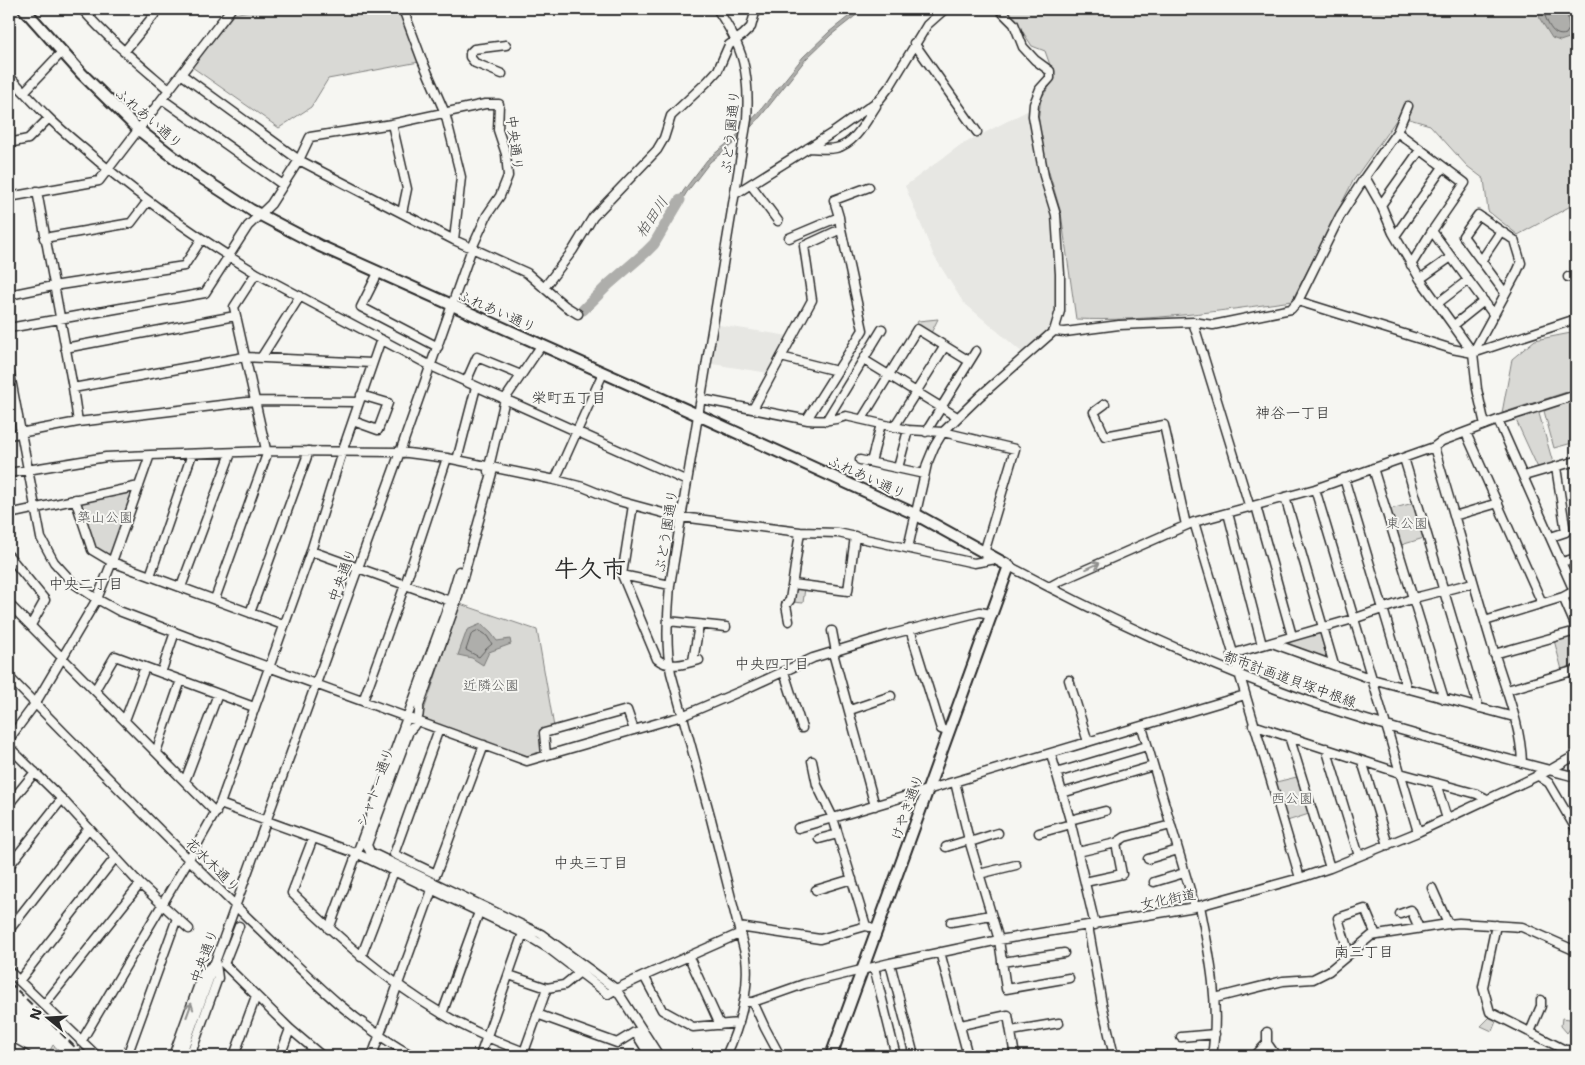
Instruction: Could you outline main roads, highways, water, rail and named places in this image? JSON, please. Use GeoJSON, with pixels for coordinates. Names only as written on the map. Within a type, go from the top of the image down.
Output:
{"type":"FeatureCollection","features":[{"type":"Feature","properties":{"kind":"main road","name":"ふれあい通り"},"geometry":{"type":"LineString","coordinates":[[24,9],[101,94],[139,130],[194,173],[260,215],[378,273],[915,514],[1009,566]]}},
{"type":"Feature","properties":{"kind":"main road","name":"けやき通り"},"geometry":{"type":"LineString","coordinates":[[831,1056],[1009,566]]}},
{"type":"Feature","properties":{"kind":"water"},"geometry":{"type":"Polygon","coordinates":[[[858,9],[864,9],[831,35],[806,59],[761,116],[743,136],[710,162],[674,213],[671,211],[707,160],[741,132],[803,57],[829,32],[858,9]]]}},
{"type":"Feature","properties":{"kind":"water"},"geometry":{"type":"Polygon","coordinates":[[[1538,9],[1572,9],[1574,30],[1569,38],[1560,41],[1552,38],[1540,19],[1538,9]]]}},
{"type":"Feature","properties":{"kind":"water"},"geometry":{"type":"Polygon","coordinates":[[[481,624],[497,641],[510,639],[511,644],[489,652],[483,665],[472,658],[458,655],[467,630],[481,624]]]}},
{"type":"Feature","properties":{"kind":"waterway","name":"柏田川"},"geometry":{"type":"LineString","coordinates":[[583,310],[654,244],[680,200]]}},
{"type":"Feature","properties":{"kind":"railway"},"geometry":{"type":"LineString","coordinates":[[9,982],[84,1056]]}},
{"type":"Feature","properties":{"kind":"district","name":"栄町五丁目"},"geometry":{"type":"Point","coordinates":[569,398]}},
{"type":"Feature","properties":{"kind":"district","name":"神谷一丁目"},"geometry":{"type":"Point","coordinates":[1293,413]}},
{"type":"Feature","properties":{"kind":"district","name":"牛久市"},"geometry":{"type":"Point","coordinates":[590,569]}},
{"type":"Feature","properties":{"kind":"district","name":"中央二丁目"},"geometry":{"type":"Point","coordinates":[86,584]}},
{"type":"Feature","properties":{"kind":"district","name":"中央四丁目"},"geometry":{"type":"Point","coordinates":[772,664]}},
{"type":"Feature","properties":{"kind":"district","name":"中央三丁目"},"geometry":{"type":"Point","coordinates":[591,863]}},
{"type":"Feature","properties":{"kind":"district","name":"南三丁目"},"geometry":{"type":"Point","coordinates":[1364,952]}},
{"type":"Feature","properties":{"kind":"park label","name":"築山公園"},"geometry":{"type":"Point","coordinates":[105,517]}},
{"type":"Feature","properties":{"kind":"park label","name":"東公園"},"geometry":{"type":"Point","coordinates":[1407,523]}},
{"type":"Feature","properties":{"kind":"park label","name":"近隣公園"},"geometry":{"type":"Point","coordinates":[491,685]}},
{"type":"Feature","properties":{"kind":"park label","name":"西公園"},"geometry":{"type":"Point","coordinates":[1292,798]}}]}
